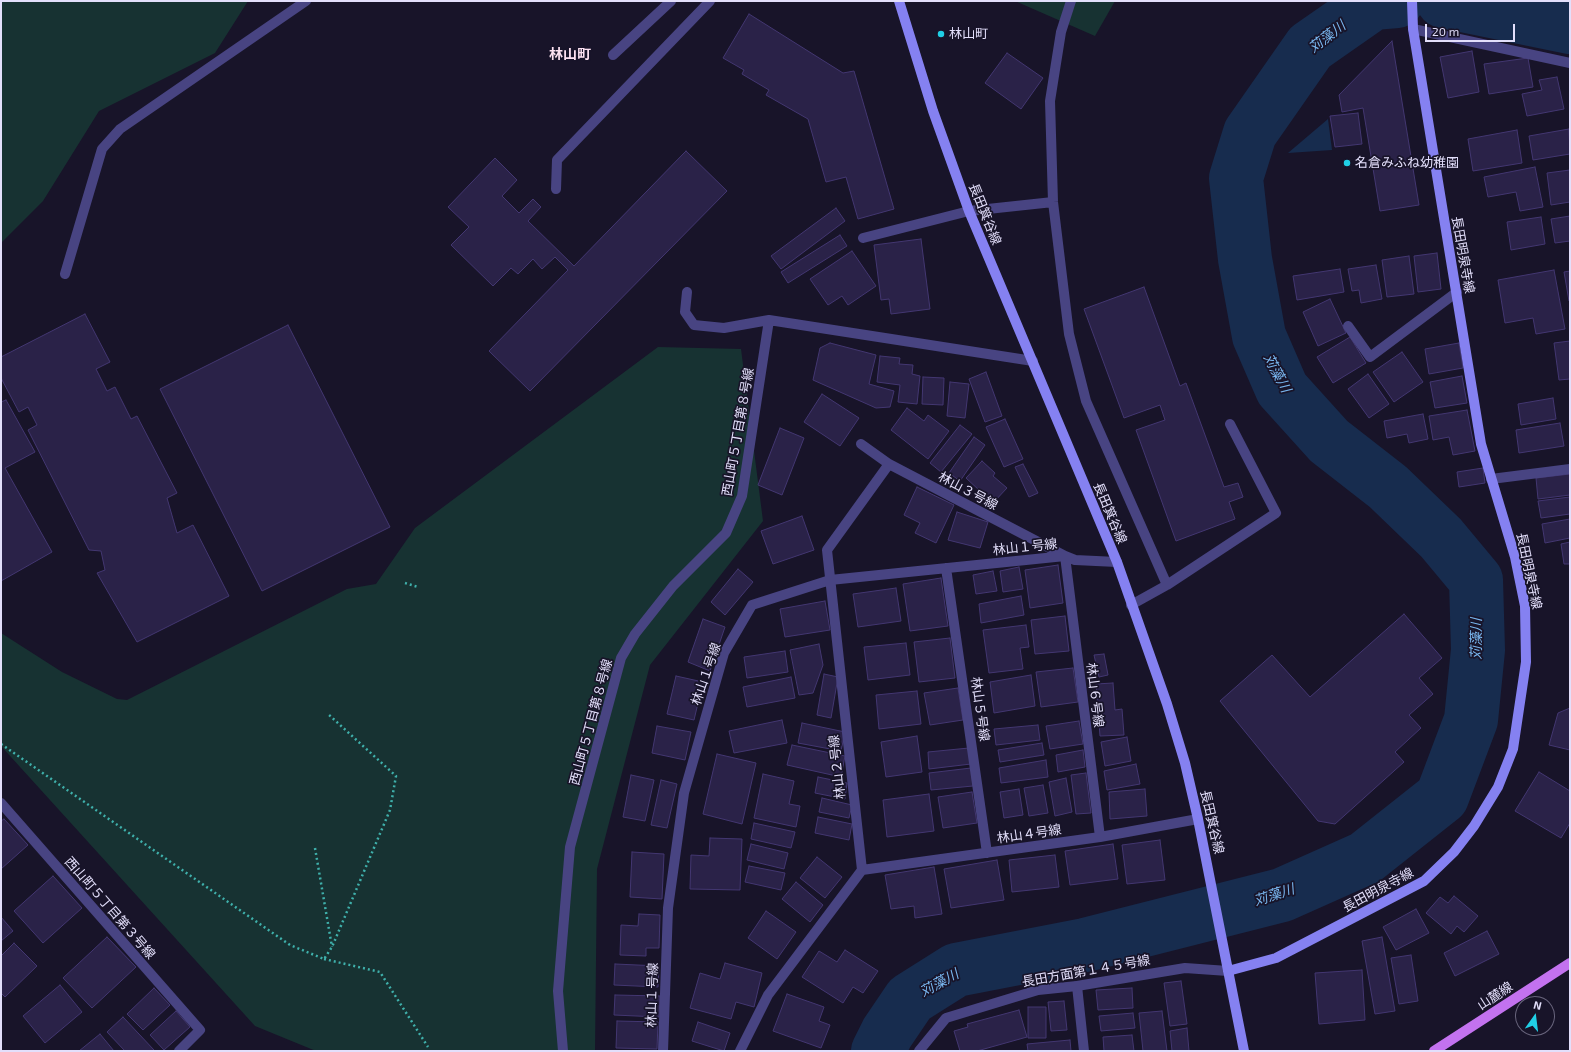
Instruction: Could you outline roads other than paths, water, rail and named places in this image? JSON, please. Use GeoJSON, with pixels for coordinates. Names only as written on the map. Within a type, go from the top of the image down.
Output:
{"type":"FeatureCollection","features":[{"type":"Feature","properties":{"kind":"main road","name":"山麓線"},"geometry":{"type":"LineString","coordinates":[[1434,1051],[1570,963]]}},
{"type":"Feature","properties":{"kind":"street"},"geometry":{"type":"LineString","coordinates":[[65,274],[102,149],[120,129],[306,1]]}},
{"type":"Feature","properties":{"kind":"street"},"geometry":{"type":"LineString","coordinates":[[613,55],[671,1]]}},
{"type":"Feature","properties":{"kind":"street"},"geometry":{"type":"LineString","coordinates":[[556,189],[557,160],[710,1]]}},
{"type":"Feature","properties":{"kind":"street","name":"長田箕谷線"},"geometry":{"type":"LineString","coordinates":[[899,1],[933,111],[969,211],[1117,562],[1176,734],[1185,763],[1213,888],[1244,1051]]}},
{"type":"Feature","properties":{"kind":"street"},"geometry":{"type":"LineString","coordinates":[[1071,1],[1061,32],[1050,101],[1053,202],[1068,334],[1086,401],[1167,585]]}},
{"type":"Feature","properties":{"kind":"street","name":"長田明泉寺線"},"geometry":{"type":"LineString","coordinates":[[1228,971],[1276,958],[1424,881],[1454,852],[1474,826],[1498,787],[1513,749],[1526,662],[1525,606],[1515,557],[1481,444],[1413,29],[1412,1]]}},
{"type":"Feature","properties":{"kind":"street"},"geometry":{"type":"LineString","coordinates":[[1413,29],[1570,63]]}},
{"type":"Feature","properties":{"kind":"street"},"geometry":{"type":"LineString","coordinates":[[863,238],[969,211],[1053,202]]}},
{"type":"Feature","properties":{"kind":"street"},"geometry":{"type":"LineString","coordinates":[[687,292],[685,312],[694,325],[724,328],[769,320],[1033,361]]}},
{"type":"Feature","properties":{"kind":"street"},"geometry":{"type":"LineString","coordinates":[[1348,326],[1370,357],[1457,292]]}},
{"type":"Feature","properties":{"kind":"street","name":"西山町５丁目第８号線"},"geometry":{"type":"LineString","coordinates":[[563,1051],[558,991],[570,847],[621,658],[635,634],[673,586],[726,533],[742,496],[769,320]]}},
{"type":"Feature","properties":{"kind":"street"},"geometry":{"type":"LineString","coordinates":[[1131,605],[1167,585],[1276,513],[1230,424]]}},
{"type":"Feature","properties":{"kind":"street","name":"林山３号線"},"geometry":{"type":"LineString","coordinates":[[861,444],[889,464],[1065,556]]}},
{"type":"Feature","properties":{"kind":"street","name":"林山２号線"},"geometry":{"type":"LineString","coordinates":[[862,870],[827,550],[889,464]]}},
{"type":"Feature","properties":{"kind":"street"},"geometry":{"type":"LineString","coordinates":[[1491,479],[1570,469]]}},
{"type":"Feature","properties":{"kind":"street","name":"林山１号線"},"geometry":{"type":"LineString","coordinates":[[663,1051],[668,908],[684,793],[724,653],[752,605],[830,580],[1065,556],[1075,560],[1117,562]]}},
{"type":"Feature","properties":{"kind":"street","name":"林山６号線"},"geometry":{"type":"LineString","coordinates":[[1065,556],[1100,837]]}},
{"type":"Feature","properties":{"kind":"street","name":"林山５号線"},"geometry":{"type":"LineString","coordinates":[[946,568],[987,853]]}},
{"type":"Feature","properties":{"kind":"street","name":"西山町５丁目第３号線"},"geometry":{"type":"LineString","coordinates":[[1,803],[200,1030],[179,1051]]}},
{"type":"Feature","properties":{"kind":"street","name":"林山４号線"},"geometry":{"type":"LineString","coordinates":[[862,870],[1100,837],[1198,819]]}},
{"type":"Feature","properties":{"kind":"street"},"geometry":{"type":"LineString","coordinates":[[740,1051],[768,995],[862,870]]}},
{"type":"Feature","properties":{"kind":"street","name":"長田方面第１４５号線"},"geometry":{"type":"LineString","coordinates":[[919,1051],[946,1018],[1038,990],[1077,986],[1186,968],[1228,971]]}},
{"type":"Feature","properties":{"kind":"street"},"geometry":{"type":"LineString","coordinates":[[1077,986],[1084,1051]]}},
{"type":"Feature","properties":{"kind":"water"},"geometry":{"type":"Polygon","coordinates":[[[1328,119],[1332,150],[1288,153],[1328,119]]]}},
{"type":"Feature","properties":{"kind":"waterway","name":"苅藻川"},"geometry":{"type":"LineString","coordinates":[[878,1051],[887,1033],[910,999],[956,970],[1085,945],[1282,895],[1365,858],[1442,797],[1471,720],[1478,650],[1476,580],[1441,538],[1388,487],[1329,441],[1282,389],[1259,336],[1245,259],[1236,178],[1250,133],[1310,47],[1373,3],[1397,1]]}},
{"type":"Feature","properties":{"kind":"waterway","name":"苅藻川"},"geometry":{"type":"LineString","coordinates":[[1443,1],[1570,27]]}},
{"type":"Feature","properties":{"kind":"place","name":"林山町"},"geometry":{"type":"Point","coordinates":[941,34]}},
{"type":"Feature","properties":{"kind":"place","name":"名倉みふね幼稚園"},"geometry":{"type":"Point","coordinates":[1347,163]}},
{"type":"Feature","properties":{"kind":"district","name":"林山町"},"geometry":{"type":"Point","coordinates":[570,54]}}]}
